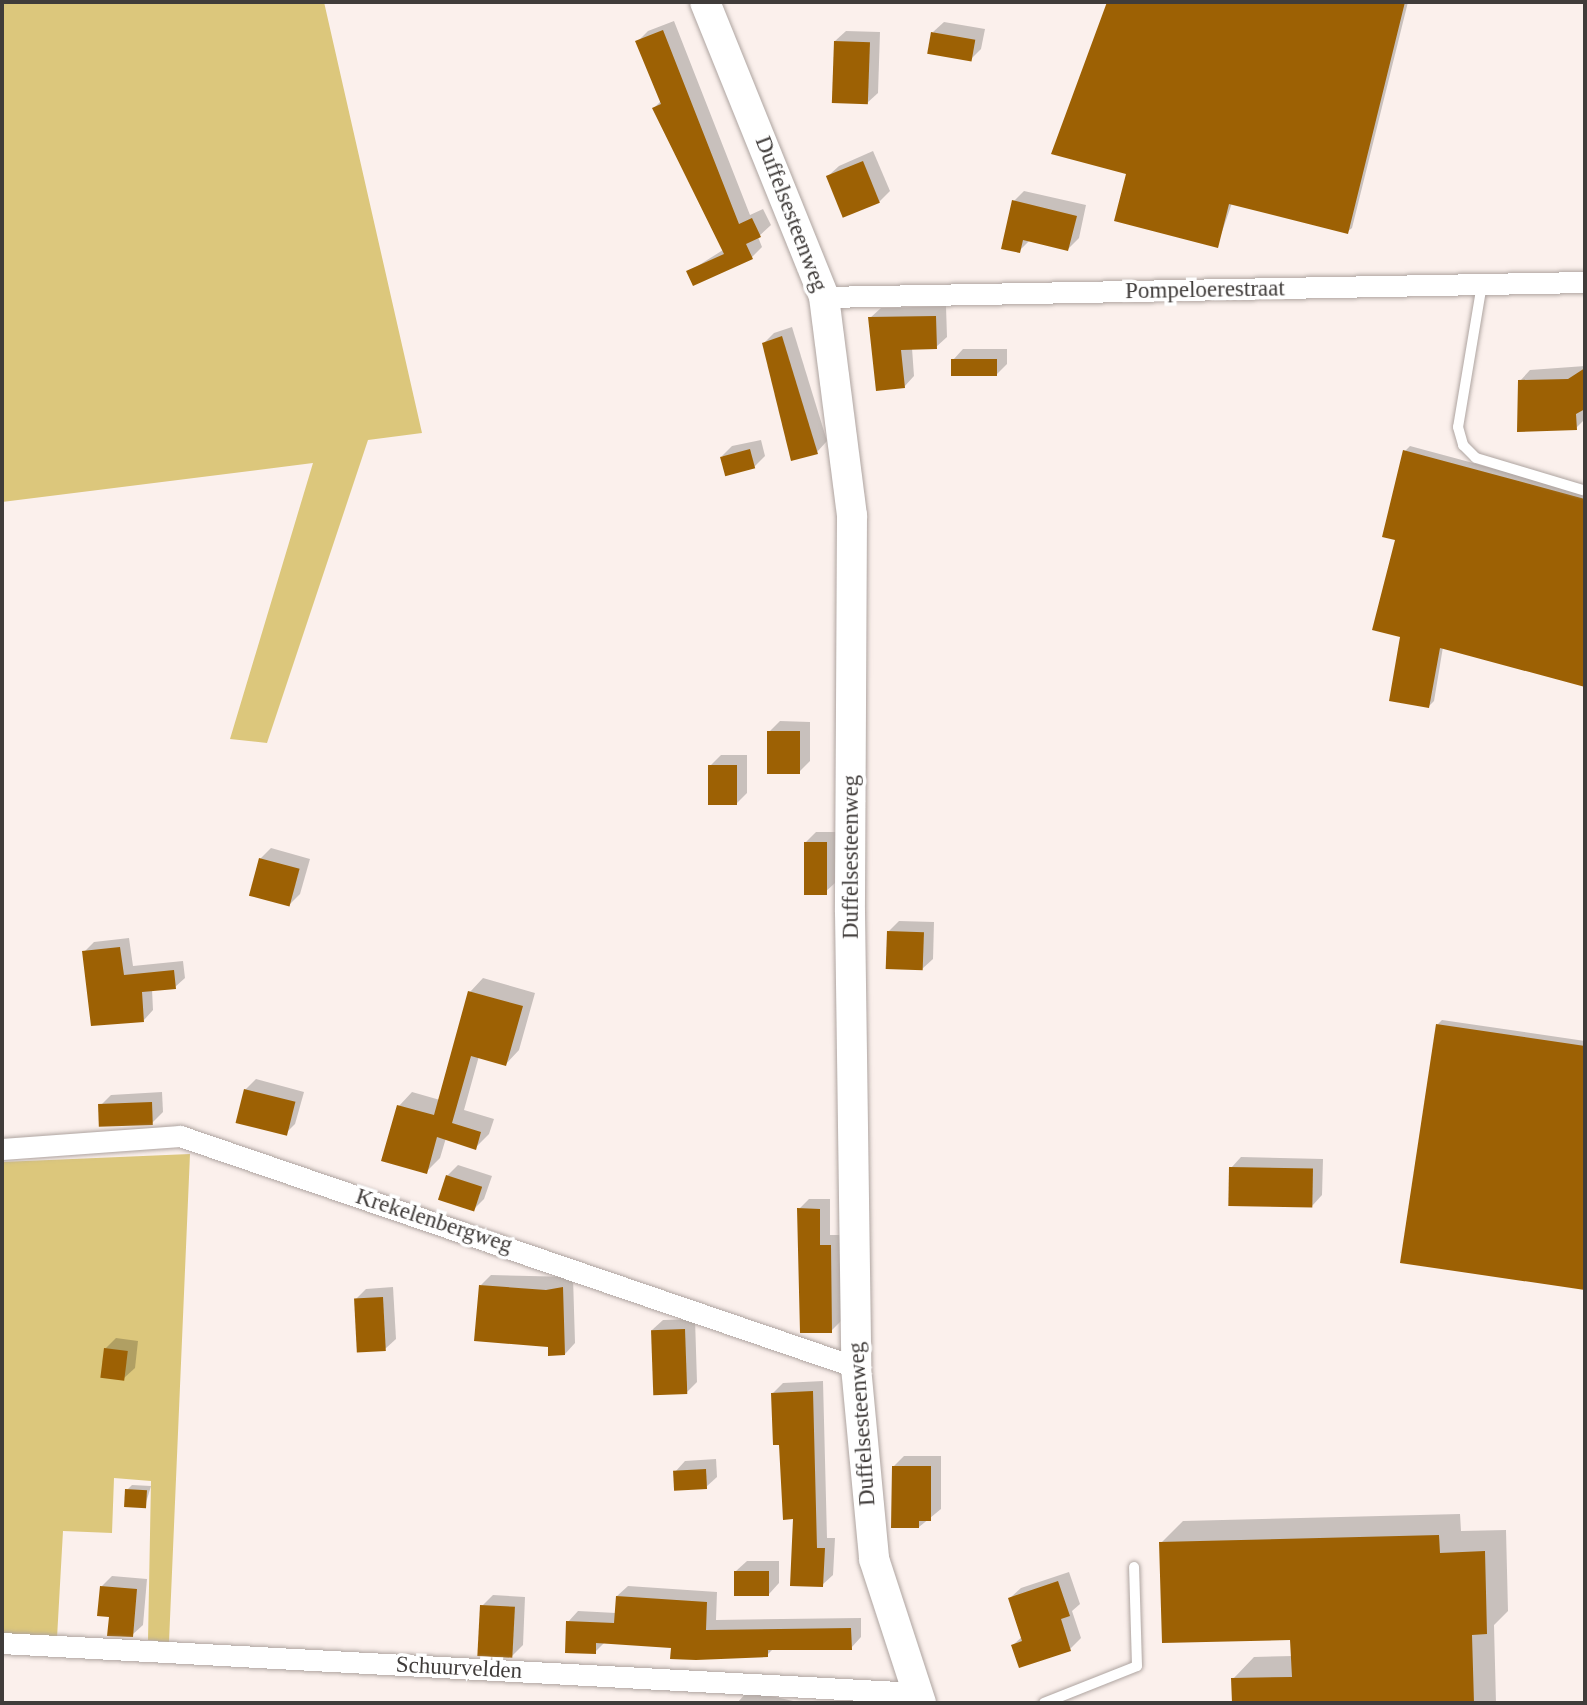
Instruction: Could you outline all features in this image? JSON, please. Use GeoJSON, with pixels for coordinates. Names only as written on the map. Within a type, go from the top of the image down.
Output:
{"type":"FeatureCollection","features":[{"type":"Feature","properties":{"kind":"street","name":"Duffelsesteenweg"},"geometry":{"type":"LineString","coordinates":[[712,9],[824,297],[852,515],[850,912],[856,1367],[874,1559],[918,1698]]}},
{"type":"Feature","properties":{"kind":"street","name":"Pompeloerestraat"},"geometry":{"type":"LineString","coordinates":[[824,297],[1585,282]]}},
{"type":"Feature","properties":{"kind":"street","name":"Krekelenbergweg"},"geometry":{"type":"LineString","coordinates":[[2,1149],[180,1136],[856,1367]]}},
{"type":"Feature","properties":{"kind":"street","name":"Schuurvelden"},"geometry":{"type":"LineString","coordinates":[[2,1643],[918,1698]]}},
{"type":"Feature","properties":{"kind":"lane"},"geometry":{"type":"LineString","coordinates":[[1482,284],[1458,427],[1463,445],[1476,458],[1583,489]]}},
{"type":"Feature","properties":{"kind":"lane"},"geometry":{"type":"LineString","coordinates":[[1044,1703],[1137,1666],[1134,1567]]}},
{"type":"Feature","properties":{"kind":"shaded area"},"geometry":{"type":"Polygon","coordinates":[[[2,2],[324,2],[422,433],[368,440],[267,743],[230,739],[313,463],[2,502],[2,2]]]}},
{"type":"Feature","properties":{"kind":"shaded area"},"geometry":{"type":"Polygon","coordinates":[[[190,1154],[169,1642],[148,1640],[151,1481],[114,1478],[112,1533],[63,1531],[57,1638],[2,1634],[2,1162],[190,1154]]]}},
{"type":"Feature","properties":{"kind":"building"},"geometry":{"type":"Polygon","coordinates":[[[1107,2],[1405,2],[1348,234],[1229,204],[1218,248],[1114,221],[1126,174],[1051,154],[1107,2]]]}},
{"type":"Feature","properties":{"kind":"building"},"geometry":{"type":"Polygon","coordinates":[[[663,30],[739,224],[752,218],[761,237],[746,244],[753,259],[693,286],[686,271],[724,254],[652,108],[661,104],[635,41],[663,30]]]}},
{"type":"Feature","properties":{"kind":"building"},"geometry":{"type":"Polygon","coordinates":[[[931,32],[975,40],[971,61],[927,54],[931,32]]]}},
{"type":"Feature","properties":{"kind":"building"},"geometry":{"type":"Polygon","coordinates":[[[834,41],[870,42],[868,104],[832,103],[834,41]]]}},
{"type":"Feature","properties":{"kind":"building"},"geometry":{"type":"Polygon","coordinates":[[[863,161],[880,203],[843,218],[826,176],[863,161]]]}},
{"type":"Feature","properties":{"kind":"building"},"geometry":{"type":"Polygon","coordinates":[[[1012,200],[1077,216],[1068,251],[1023,240],[1020,253],[1001,249],[1012,200]]]}},
{"type":"Feature","properties":{"kind":"building"},"geometry":{"type":"Polygon","coordinates":[[[936,316],[937,349],[901,350],[905,388],[876,391],[868,317],[936,316]]]}},
{"type":"Feature","properties":{"kind":"building"},"geometry":{"type":"Polygon","coordinates":[[[782,336],[818,454],[791,461],[762,343],[782,336]]]}},
{"type":"Feature","properties":{"kind":"building"},"geometry":{"type":"Polygon","coordinates":[[[951,359],[997,359],[997,376],[951,376],[951,359]]]}},
{"type":"Feature","properties":{"kind":"building"},"geometry":{"type":"Polygon","coordinates":[[[1585,368],[1585,409],[1576,414],[1577,430],[1517,432],[1518,380],[1568,379],[1585,368]]]}},
{"type":"Feature","properties":{"kind":"building"},"geometry":{"type":"Polygon","coordinates":[[[750,449],[755,468],[725,476],[720,457],[750,449]]]}},
{"type":"Feature","properties":{"kind":"building"},"geometry":{"type":"Polygon","coordinates":[[[1403,450],[1585,499],[1585,687],[1440,648],[1429,708],[1389,701],[1400,637],[1372,630],[1395,540],[1382,537],[1403,450]]]}},
{"type":"Feature","properties":{"kind":"building"},"geometry":{"type":"Polygon","coordinates":[[[767,731],[800,731],[800,774],[767,774],[767,731]]]}},
{"type":"Feature","properties":{"kind":"building"},"geometry":{"type":"Polygon","coordinates":[[[708,765],[737,765],[737,805],[708,805],[708,765]]]}},
{"type":"Feature","properties":{"kind":"building"},"geometry":{"type":"Polygon","coordinates":[[[804,842],[827,842],[827,895],[804,895],[804,842]]]}},
{"type":"Feature","properties":{"kind":"building"},"geometry":{"type":"Polygon","coordinates":[[[259,858],[300,869],[289,907],[249,896],[259,858]]]}},
{"type":"Feature","properties":{"kind":"building"},"geometry":{"type":"Polygon","coordinates":[[[887,931],[924,932],[923,970],[886,969],[887,931]]]}},
{"type":"Feature","properties":{"kind":"building"},"geometry":{"type":"Polygon","coordinates":[[[120,947],[124,975],[174,970],[176,989],[142,992],[144,1022],[91,1026],[82,951],[120,947]]]}},
{"type":"Feature","properties":{"kind":"building"},"geometry":{"type":"Polygon","coordinates":[[[468,991],[523,1006],[506,1066],[471,1056],[452,1123],[481,1132],[476,1150],[437,1137],[427,1174],[381,1161],[397,1105],[434,1115],[468,991]]]}},
{"type":"Feature","properties":{"kind":"building"},"geometry":{"type":"Polygon","coordinates":[[[1436,1024],[1585,1046],[1585,1290],[1400,1263],[1436,1024]]]}},
{"type":"Feature","properties":{"kind":"building"},"geometry":{"type":"Polygon","coordinates":[[[244,1089],[295,1102],[287,1136],[236,1123],[244,1089]]]}},
{"type":"Feature","properties":{"kind":"building"},"geometry":{"type":"Polygon","coordinates":[[[152,1102],[153,1125],[99,1127],[98,1104],[152,1102]]]}},
{"type":"Feature","properties":{"kind":"building"},"geometry":{"type":"Polygon","coordinates":[[[1229,1167],[1313,1168],[1312,1207],[1228,1206],[1229,1167]]]}},
{"type":"Feature","properties":{"kind":"building"},"geometry":{"type":"Polygon","coordinates":[[[446,1175],[482,1187],[474,1211],[438,1200],[446,1175]]]}},
{"type":"Feature","properties":{"kind":"building"},"geometry":{"type":"Polygon","coordinates":[[[797,1208],[820,1209],[820,1245],[831,1245],[832,1333],[800,1333],[797,1208]]]}},
{"type":"Feature","properties":{"kind":"building"},"geometry":{"type":"Polygon","coordinates":[[[479,1285],[546,1290],[563,1287],[565,1355],[548,1356],[548,1347],[474,1341],[479,1285]]]}},
{"type":"Feature","properties":{"kind":"building"},"geometry":{"type":"Polygon","coordinates":[[[383,1297],[386,1351],[357,1352],[354,1299],[383,1297]]]}},
{"type":"Feature","properties":{"kind":"building"},"geometry":{"type":"Polygon","coordinates":[[[685,1329],[687,1394],[653,1395],[651,1330],[685,1329]]]}},
{"type":"Feature","properties":{"kind":"building"},"geometry":{"type":"Polygon","coordinates":[[[104,1348],[128,1351],[124,1381],[100,1378],[104,1348]]]}},
{"type":"Feature","properties":{"kind":"building"},"geometry":{"type":"Polygon","coordinates":[[[813,1391],[817,1548],[825,1548],[823,1587],[790,1586],[793,1519],[783,1520],[779,1445],[773,1445],[771,1393],[813,1391]]]}},
{"type":"Feature","properties":{"kind":"building"},"geometry":{"type":"Polygon","coordinates":[[[892,1466],[931,1466],[931,1521],[919,1521],[919,1528],[891,1528],[892,1466]]]}},
{"type":"Feature","properties":{"kind":"building"},"geometry":{"type":"Polygon","coordinates":[[[706,1469],[707,1489],[674,1491],[673,1471],[706,1469]]]}},
{"type":"Feature","properties":{"kind":"building"},"geometry":{"type":"Polygon","coordinates":[[[125,1489],[147,1490],[146,1508],[124,1507],[125,1489]]]}},
{"type":"Feature","properties":{"kind":"building"},"geometry":{"type":"Polygon","coordinates":[[[1439,1535],[1440,1553],[1485,1551],[1487,1634],[1472,1635],[1474,1703],[1232,1703],[1231,1678],[1292,1677],[1290,1640],[1162,1643],[1159,1542],[1439,1535]]]}},
{"type":"Feature","properties":{"kind":"building"},"geometry":{"type":"Polygon","coordinates":[[[734,1571],[769,1571],[769,1596],[734,1596],[734,1571]]]}},
{"type":"Feature","properties":{"kind":"building"},"geometry":{"type":"Polygon","coordinates":[[[1058,1581],[1070,1616],[1061,1619],[1071,1651],[1019,1668],[1011,1645],[1022,1641],[1008,1598],[1058,1581]]]}},
{"type":"Feature","properties":{"kind":"building"},"geometry":{"type":"Polygon","coordinates":[[[100,1586],[137,1589],[133,1637],[107,1636],[109,1617],[97,1616],[100,1586]]]}},
{"type":"Feature","properties":{"kind":"building"},"geometry":{"type":"Polygon","coordinates":[[[616,1596],[707,1602],[706,1630],[851,1628],[852,1650],[768,1650],[768,1657],[696,1660],[670,1659],[671,1648],[596,1643],[596,1654],[565,1653],[566,1621],[614,1623],[616,1596]]]}},
{"type":"Feature","properties":{"kind":"building"},"geometry":{"type":"Polygon","coordinates":[[[480,1605],[515,1607],[512,1658],[477,1656],[480,1605]]]}}]}
